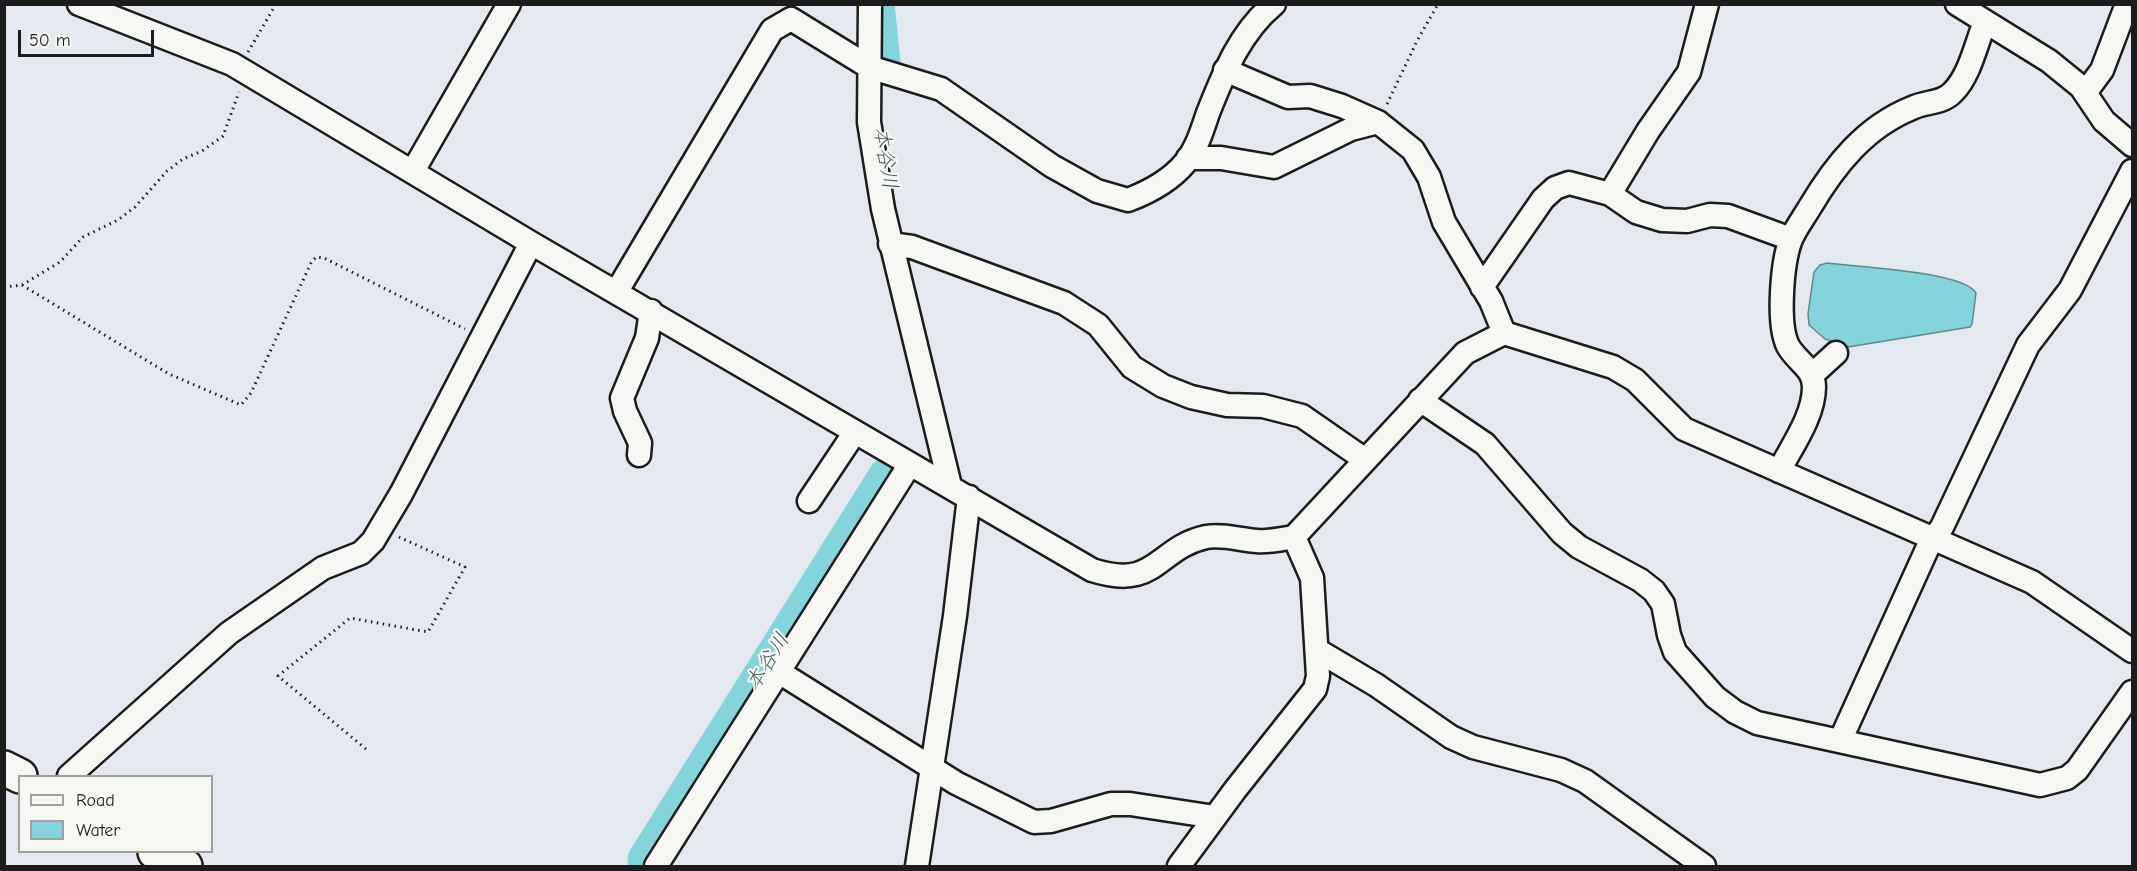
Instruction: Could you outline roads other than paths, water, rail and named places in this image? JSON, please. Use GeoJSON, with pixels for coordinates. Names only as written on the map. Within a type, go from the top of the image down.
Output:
{"type":"FeatureCollection","features":[{"type":"Feature","properties":{"kind":"main road"},"geometry":{"type":"LineString","coordinates":[[4,768],[18,776]]}},
{"type":"Feature","properties":{"kind":"main road"},"geometry":{"type":"LineString","coordinates":[[156,853],[185,867]]}},
{"type":"Feature","properties":{"kind":"street"},"geometry":{"type":"LineString","coordinates":[[413,171],[509,4]]}},
{"type":"Feature","properties":{"kind":"street"},"geometry":{"type":"LineString","coordinates":[[870,4],[869,122],[890,244],[959,491],[932,767],[917,867]]}},
{"type":"Feature","properties":{"kind":"street"},"geometry":{"type":"LineString","coordinates":[[617,291],[772,30],[791,20],[869,67],[941,89],[1052,166],[1113,198],[1128,200],[1171,177],[1196,148],[1225,70],[1251,29],[1274,4]]}},
{"type":"Feature","properties":{"kind":"street"},"geometry":{"type":"LineString","coordinates":[[1610,194],[1648,131],[1689,72],[1707,4]]}},
{"type":"Feature","properties":{"kind":"street"},"geometry":{"type":"LineString","coordinates":[[1957,4],[2049,61],[2085,93],[2104,121],[2133,145]]}},
{"type":"Feature","properties":{"kind":"street"},"geometry":{"type":"LineString","coordinates":[[2085,93],[2102,70],[2127,4]]}},
{"type":"Feature","properties":{"kind":"street"},"geometry":{"type":"LineString","coordinates":[[84,5],[242,71],[531,243],[617,291],[1092,570],[1114,577],[1150,570],[1184,547],[1206,537],[1223,536],[1258,542],[1294,537],[1364,459],[1465,353],[1504,333],[1613,368],[1635,380],[1665,413],[1684,429],[1935,537],[2032,582],[2133,651]]}},
{"type":"Feature","properties":{"kind":"street"},"geometry":{"type":"LineString","coordinates":[[1779,471],[1810,407],[1814,390],[1812,375],[1788,346],[1784,331],[1784,284],[1791,238],[1832,171],[1861,140],[1912,107],[1943,101],[1954,92],[1962,79],[1985,22]]}},
{"type":"Feature","properties":{"kind":"street"},"geometry":{"type":"LineString","coordinates":[[1225,70],[1288,98],[1310,96],[1324,99],[1378,122],[1398,135],[1422,162],[1444,222],[1482,287],[1504,333]]}},
{"type":"Feature","properties":{"kind":"street"},"geometry":{"type":"LineString","coordinates":[[1188,158],[1221,158],[1274,167],[1351,129],[1378,122]]}},
{"type":"Feature","properties":{"kind":"street"},"geometry":{"type":"LineString","coordinates":[[1840,741],[2028,345],[2070,290],[2133,171]]}},
{"type":"Feature","properties":{"kind":"street"},"geometry":{"type":"LineString","coordinates":[[1482,287],[1543,199],[1555,188],[1569,183],[1610,194],[1636,212],[1662,220],[1687,221],[1710,215],[1728,216],[1791,238]]}},
{"type":"Feature","properties":{"kind":"street"},"geometry":{"type":"LineString","coordinates":[[71,775],[229,633],[323,568],[360,553],[374,541],[531,243]]}},
{"type":"Feature","properties":{"kind":"street"},"geometry":{"type":"LineString","coordinates":[[890,244],[912,247],[1064,303],[1098,325],[1132,367],[1146,378],[1191,397],[1227,405],[1263,406],[1302,416],[1364,459]]}},
{"type":"Feature","properties":{"kind":"street"},"geometry":{"type":"LineString","coordinates":[[639,455],[640,443],[625,411],[622,398],[648,338],[651,311]]}},
{"type":"Feature","properties":{"kind":"street"},"geometry":{"type":"LineString","coordinates":[[1812,375],[1836,353]]}},
{"type":"Feature","properties":{"kind":"street"},"geometry":{"type":"LineString","coordinates":[[1420,400],[1485,444],[1562,533],[1579,547],[1640,580],[1654,591],[1663,604],[1669,635],[1675,651],[1714,697],[1757,723],[2024,784],[2040,785],[2067,778],[2077,770],[2133,692]]}},
{"type":"Feature","properties":{"kind":"street"},"geometry":{"type":"LineString","coordinates":[[809,501],[855,432]]}},
{"type":"Feature","properties":{"kind":"street"},"geometry":{"type":"LineString","coordinates":[[656,867],[910,464]]}},
{"type":"Feature","properties":{"kind":"street"},"geometry":{"type":"LineString","coordinates":[[1179,867],[1315,689],[1318,676],[1312,578],[1294,537]]}},
{"type":"Feature","properties":{"kind":"street"},"geometry":{"type":"LineString","coordinates":[[1317,650],[1376,685],[1450,737],[1473,747],[1561,770],[1585,781],[1704,867]]}},
{"type":"Feature","properties":{"kind":"street"},"geometry":{"type":"LineString","coordinates":[[778,672],[956,783],[1034,822],[1052,820],[1111,804],[1130,804],[1215,817]]}},
{"type":"Feature","properties":{"kind":"water"},"geometry":{"type":"Polygon","coordinates":[[[1827,263],[1907,271],[1951,280],[1967,286],[1976,293],[1972,324],[1970,327],[1848,347],[1825,339],[1809,325],[1808,314],[1814,272],[1820,265],[1827,263]]]}},
{"type":"Feature","properties":{"kind":"waterway","name":"本谷川"},"geometry":{"type":"LineString","coordinates":[[878,4],[884,62]]}},
{"type":"Feature","properties":{"kind":"waterway","name":"本谷川"},"geometry":{"type":"LineString","coordinates":[[644,859],[885,475],[895,468]]}}]}
